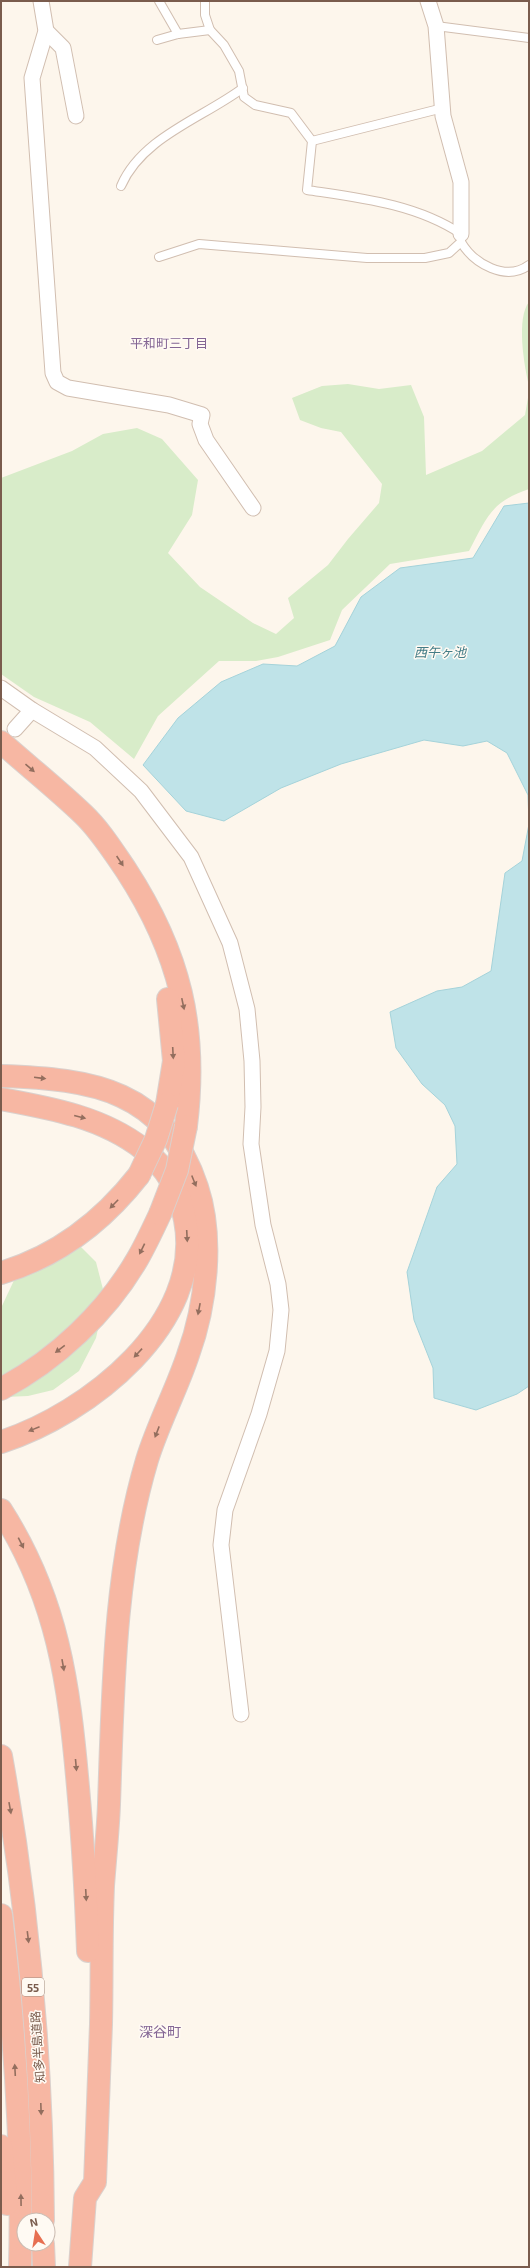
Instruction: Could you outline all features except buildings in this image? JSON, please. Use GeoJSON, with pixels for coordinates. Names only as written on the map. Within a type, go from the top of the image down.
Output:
{"type":"FeatureCollection","features":[{"type":"Feature","properties":{"kind":"highway"},"geometry":{"type":"LineString","coordinates":[[1,1389],[37,1366],[68,1343],[116,1290],[138,1258],[160,1214],[177,1170],[186,1126],[190,1072],[189,1040],[184,1006],[175,969],[162,933],[140,892],[114,852],[84,815],[8,735]]}},
{"type":"Feature","properties":{"kind":"highway"},"geometry":{"type":"LineString","coordinates":[[1,1273],[41,1258],[77,1236],[112,1207],[139,1175],[156,1140],[167,1104],[174,1061],[172,1026],[164,981],[140,892]]}},
{"type":"Feature","properties":{"kind":"highway"},"geometry":{"type":"LineString","coordinates":[[1,1076],[30,1077],[98,1087],[127,1098],[148,1111],[170,1132],[186,1160],[197,1188],[204,1216],[205,1263],[199,1311],[189,1353],[148,1456],[134,1503],[124,1564],[114,1687],[103,1886],[95,2182],[86,2198]]}},
{"type":"Feature","properties":{"kind":"highway"},"geometry":{"type":"LineString","coordinates":[[1,1099],[88,1119],[110,1129],[143,1149],[168,1175],[178,1193],[187,1227],[188,1245],[181,1286],[173,1303],[147,1343],[129,1363],[104,1386],[75,1407],[42,1426],[1,1442]]}},
{"type":"Feature","properties":{"kind":"highway"},"geometry":{"type":"LineString","coordinates":[[1,1510],[17,1534],[43,1591],[60,1646],[73,1726],[85,1859],[89,1978],[90,2094],[86,2198],[80,2267]]}},
{"type":"Feature","properties":{"kind":"highway","name":"知多半島道路"},"geometry":{"type":"LineString","coordinates":[[1,1756],[22,1881],[31,1963],[41,2102],[43,2212]]}},
{"type":"Feature","properties":{"kind":"highway","name":"知多半島道路"},"geometry":{"type":"LineString","coordinates":[[1,1915],[12,2007],[20,2157],[20,2267]]}},
{"type":"Feature","properties":{"kind":"highway"},"geometry":{"type":"LineString","coordinates":[[1,2146],[5,2175],[10,2267]]}},
{"type":"Feature","properties":{"kind":"highway"},"geometry":{"type":"LineString","coordinates":[[43,2252],[44,2267]]}},
{"type":"Feature","properties":{"kind":"street"},"geometry":{"type":"LineString","coordinates":[[41,1],[46,31],[32,78],[53,374],[57,382],[68,388],[169,405],[202,415],[200,424],[206,440],[252,508]]}},
{"type":"Feature","properties":{"kind":"street"},"geometry":{"type":"LineString","coordinates":[[428,1],[436,26],[443,108],[461,182],[461,238]]}},
{"type":"Feature","properties":{"kind":"street"},"geometry":{"type":"LineString","coordinates":[[46,31],[63,48],[76,116]]}},
{"type":"Feature","properties":{"kind":"street"},"geometry":{"type":"LineString","coordinates":[[1,688],[32,710],[95,748],[141,791],[191,857],[230,943],[247,1009],[252,1061],[254,1107],[251,1144],[254,1170],[263,1225],[278,1284],[282,1310],[277,1351],[259,1414],[225,1510],[221,1545],[241,1714]]}},
{"type":"Feature","properties":{"kind":"street"},"geometry":{"type":"LineString","coordinates":[[8,735],[32,710]]}},
{"type":"Feature","properties":{"kind":"lane"},"geometry":{"type":"LineString","coordinates":[[159,1],[178,34]]}},
{"type":"Feature","properties":{"kind":"lane"},"geometry":{"type":"LineString","coordinates":[[205,1],[205,15],[210,30],[224,45],[239,71],[244,97],[255,105],[291,114],[312,141],[307,190],[408,209],[443,222],[461,238],[467,253],[477,262],[496,270],[515,272],[529,265]]}},
{"type":"Feature","properties":{"kind":"lane"},"geometry":{"type":"LineString","coordinates":[[436,26],[529,38]]}},
{"type":"Feature","properties":{"kind":"lane"},"geometry":{"type":"LineString","coordinates":[[157,40],[178,34],[210,30]]}},
{"type":"Feature","properties":{"kind":"lane"},"geometry":{"type":"LineString","coordinates":[[121,186],[127,171],[146,151],[243,88]]}},
{"type":"Feature","properties":{"kind":"lane"},"geometry":{"type":"LineString","coordinates":[[312,141],[443,108]]}},
{"type":"Feature","properties":{"kind":"lane"},"geometry":{"type":"LineString","coordinates":[[159,257],[199,244],[367,258],[426,258],[449,253],[461,238]]}},
{"type":"Feature","properties":{"kind":"green space"},"geometry":{"type":"Polygon","coordinates":[[[529,302],[529,386],[523,355],[522,330],[525,309],[529,302]]]}},
{"type":"Feature","properties":{"kind":"green space"},"geometry":{"type":"Polygon","coordinates":[[[348,384],[379,389],[411,385],[424,417],[426,475],[482,451],[525,415],[529,392],[529,489],[506,499],[498,505],[486,520],[469,551],[390,564],[342,610],[330,640],[278,657],[256,661],[219,661],[158,716],[134,759],[90,722],[34,697],[1,674],[1,478],[72,451],[103,434],[137,428],[162,439],[198,480],[192,515],[168,553],[200,587],[253,623],[276,634],[294,618],[288,598],[328,565],[379,503],[382,484],[341,432],[321,428],[300,420],[292,398],[322,386],[348,384]]]}},
{"type":"Feature","properties":{"kind":"green space"},"geometry":{"type":"Polygon","coordinates":[[[81,1247],[96,1262],[105,1297],[96,1338],[79,1371],[53,1390],[28,1396],[5,1397],[1,1393],[1,1308],[17,1274],[46,1252],[81,1247]]]}},
{"type":"Feature","properties":{"kind":"water","name":"西午ヶ池"},"geometry":{"type":"Polygon","coordinates":[[[529,503],[529,824],[528,795],[507,753],[487,741],[463,746],[424,740],[341,764],[281,788],[224,821],[186,811],[143,765],[178,718],[221,682],[263,664],[297,666],[335,646],[361,597],[400,568],[473,558],[504,506],[529,503]]]}},
{"type":"Feature","properties":{"kind":"water"},"geometry":{"type":"Polygon","coordinates":[[[529,824],[529,1386],[517,1394],[476,1410],[434,1398],[433,1368],[414,1320],[407,1272],[437,1187],[457,1164],[455,1126],[445,1105],[422,1084],[396,1048],[390,1012],[437,991],[462,987],[491,971],[505,873],[522,861],[529,824]]]}},
{"type":"Feature","properties":{"kind":"district","name":"平和町三丁目"},"geometry":{"type":"Point","coordinates":[169,343]}},
{"type":"Feature","properties":{"kind":"district","name":"深谷町"},"geometry":{"type":"Point","coordinates":[160,2031]}}]}
